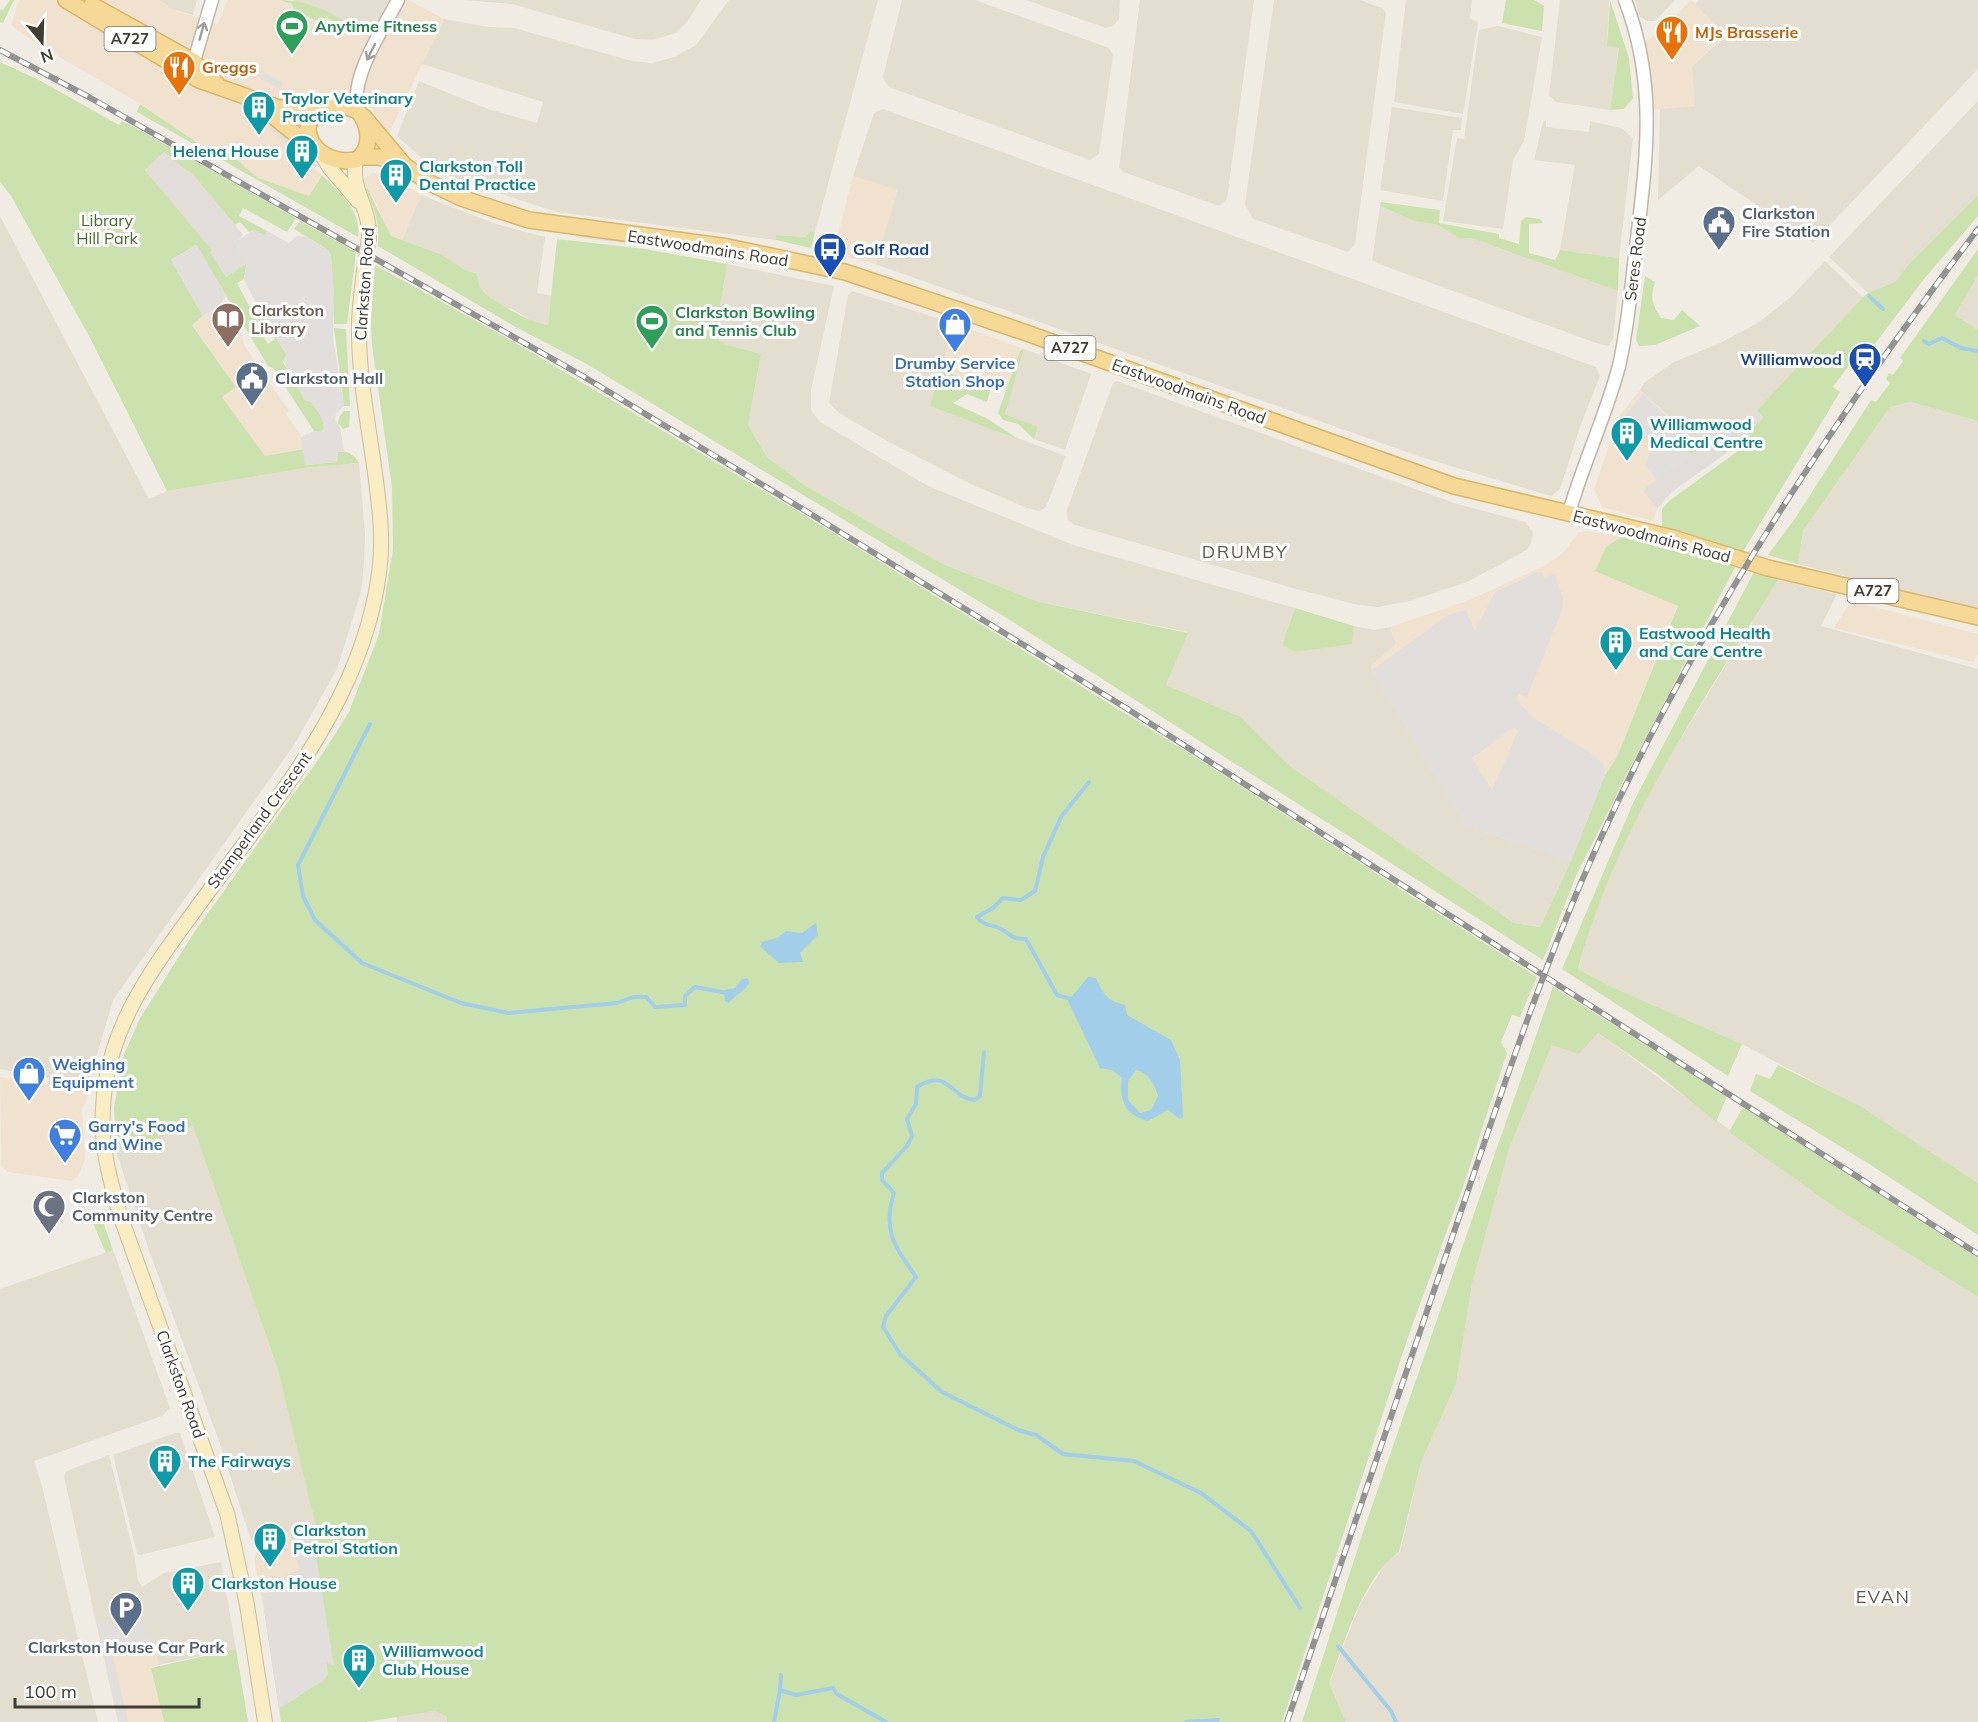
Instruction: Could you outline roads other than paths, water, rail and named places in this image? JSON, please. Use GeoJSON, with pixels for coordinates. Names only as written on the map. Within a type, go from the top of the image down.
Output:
{"type":"FeatureCollection","features":[{"type":"Feature","properties":{"kind":"main road","name":"A727"},"geometry":{"type":"LineString","coordinates":[[66,0],[194,78],[218,85],[256,102],[279,108],[322,106]]}},
{"type":"Feature","properties":{"kind":"main road","name":"A727"},"geometry":{"type":"LineString","coordinates":[[85,0],[193,61],[218,85]]}},
{"type":"Feature","properties":{"kind":"main road","name":"A727"},"geometry":{"type":"LineString","coordinates":[[256,102],[318,152]]}},
{"type":"Feature","properties":{"kind":"main road"},"geometry":{"type":"LineString","coordinates":[[339,104],[359,112],[368,135],[358,158],[342,160],[318,152],[309,135],[310,120],[322,106],[339,104]]}},
{"type":"Feature","properties":{"kind":"main road","name":"Eastwoodmains Road"},"geometry":{"type":"LineString","coordinates":[[359,112],[381,134],[404,165]]}},
{"type":"Feature","properties":{"kind":"main road","name":"Clarkston Road"},"geometry":{"type":"LineString","coordinates":[[318,152],[362,204]]}},
{"type":"Feature","properties":{"kind":"main road","name":"Eastwoodmains Road"},"geometry":{"type":"LineString","coordinates":[[358,158],[379,157],[404,165],[452,194],[529,220],[728,248],[845,272],[1011,327],[1455,486],[1673,538],[1768,568],[1978,617]]}},
{"type":"Feature","properties":{"kind":"main road","name":"Clarkston Road"},"geometry":{"type":"LineString","coordinates":[[358,158],[354,182],[368,219],[369,238],[359,335],[370,436]]}},
{"type":"Feature","properties":{"kind":"main road","name":"Stamperland Crescent"},"geometry":{"type":"LineString","coordinates":[[113,1190],[107,1167],[102,1110],[108,1068],[122,1023],[164,953],[301,763],[325,726],[357,655],[373,602],[380,558],[381,533],[370,436]]}},
{"type":"Feature","properties":{"kind":"main road","name":"Clarkston Road"},"geometry":{"type":"LineString","coordinates":[[113,1190],[226,1513],[247,1605],[265,1722]]}},
{"type":"Feature","properties":{"kind":"street"},"geometry":{"type":"LineString","coordinates":[[194,78],[193,61],[212,0]]}},
{"type":"Feature","properties":{"kind":"street"},"geometry":{"type":"LineString","coordinates":[[359,112],[356,88],[362,69],[398,0]]}},
{"type":"Feature","properties":{"kind":"street","name":"Seres Road"},"geometry":{"type":"LineString","coordinates":[[1569,513],[1578,481],[1602,423],[1623,345],[1648,149],[1649,110],[1639,46],[1625,0]]}},
{"type":"Feature","properties":{"kind":"water"},"geometry":{"type":"Polygon","coordinates":[[[816,923],[818,935],[800,953],[803,962],[779,963],[761,947],[762,942],[777,938],[786,931],[802,933],[816,923]]]}},
{"type":"Feature","properties":{"kind":"water"},"geometry":{"type":"Polygon","coordinates":[[[1088,977],[1096,978],[1106,996],[1125,1005],[1127,1015],[1171,1040],[1180,1060],[1183,1117],[1180,1119],[1168,1110],[1148,1121],[1129,1111],[1123,1100],[1122,1078],[1112,1070],[1100,1068],[1068,1001],[1088,977]],[[1136,1070],[1128,1081],[1128,1100],[1140,1113],[1151,1110],[1158,1096],[1150,1080],[1136,1070]]]}},
{"type":"Feature","properties":{"kind":"water"},"geometry":{"type":"Polygon","coordinates":[[[748,978],[749,983],[745,989],[729,1003],[725,1001],[724,990],[735,988],[742,979],[748,978]]]}},
{"type":"Feature","properties":{"kind":"waterway"},"geometry":{"type":"LineString","coordinates":[[1869,296],[1883,309]]}},
{"type":"Feature","properties":{"kind":"waterway"},"geometry":{"type":"LineString","coordinates":[[1924,341],[1929,344],[1942,338],[1961,348],[1978,351]]}},
{"type":"Feature","properties":{"kind":"waterway"},"geometry":{"type":"LineString","coordinates":[[370,724],[298,865],[303,896],[315,920],[362,963],[461,1003],[508,1013],[617,1003],[633,997],[646,997],[655,1007],[685,1005],[685,996],[695,987],[727,993]]}},
{"type":"Feature","properties":{"kind":"waterway"},"geometry":{"type":"LineString","coordinates":[[1071,999],[1057,995],[1026,939],[1013,937],[977,917],[993,908],[1003,898],[1021,900],[1035,891],[1043,857],[1061,817],[1089,782]]}},
{"type":"Feature","properties":{"kind":"waterway"},"geometry":{"type":"LineString","coordinates":[[984,1052],[980,1096],[975,1100],[966,1098],[948,1085],[936,1080],[917,1087],[916,1104],[907,1119],[912,1136],[907,1146],[882,1173],[882,1180],[894,1193],[889,1218],[890,1229],[897,1247],[916,1277],[886,1316],[883,1327],[900,1354],[942,1392],[1018,1430],[1036,1435],[1063,1454],[1134,1461],[1201,1493],[1251,1531],[1300,1608]]}},
{"type":"Feature","properties":{"kind":"waterway"},"geometry":{"type":"LineString","coordinates":[[1338,1646],[1391,1711],[1396,1722]]}},
{"type":"Feature","properties":{"kind":"waterway"},"geometry":{"type":"LineString","coordinates":[[781,1675],[780,1690],[796,1695],[833,1688],[837,1694],[886,1722]]}},
{"type":"Feature","properties":{"kind":"waterway"},"geometry":{"type":"LineString","coordinates":[[774,1722],[780,1690]]}},
{"type":"Feature","properties":{"kind":"waterway"},"geometry":{"type":"LineString","coordinates":[[1186,1722],[1218,1720]]}},
{"type":"Feature","properties":{"kind":"railway"},"geometry":{"type":"LineString","coordinates":[[0,50],[87,96],[581,375],[809,513],[1126,708],[1978,1254]]}},
{"type":"Feature","properties":{"kind":"railway"},"geometry":{"type":"LineString","coordinates":[[1287,1722],[1522,1033],[1558,938],[1598,844],[1679,682],[1771,526],[1871,375],[1978,229]]}},
{"type":"Feature","properties":{"kind":"place","name":"Anytime Fitness"},"geometry":{"type":"Point","coordinates":[292,55]}},
{"type":"Feature","properties":{"kind":"place","name":"MJs Brasserie"},"geometry":{"type":"Point","coordinates":[1672,61]}},
{"type":"Feature","properties":{"kind":"place","name":"Greggs"},"geometry":{"type":"Point","coordinates":[179,96]}},
{"type":"Feature","properties":{"kind":"place","name":"Taylor Veterinary Practice"},"geometry":{"type":"Point","coordinates":[259,136]}},
{"type":"Feature","properties":{"kind":"place","name":"Helena House"},"geometry":{"type":"Point","coordinates":[302,180]}},
{"type":"Feature","properties":{"kind":"place","name":"Clarkston Toll Dental Practice"},"geometry":{"type":"Point","coordinates":[396,204]}},
{"type":"Feature","properties":{"kind":"place","name":"Clarkston Fire Station"},"geometry":{"type":"Point","coordinates":[1719,251]}},
{"type":"Feature","properties":{"kind":"place","name":"Golf Road"},"geometry":{"type":"Point","coordinates":[830,278]}},
{"type":"Feature","properties":{"kind":"place","name":"Clarkston Library"},"geometry":{"type":"Point","coordinates":[228,348]}},
{"type":"Feature","properties":{"kind":"place","name":"Clarkston Bowling and Tennis Club"},"geometry":{"type":"Point","coordinates":[652,350]}},
{"type":"Feature","properties":{"kind":"place","name":"Drumby Service Station Shop"},"geometry":{"type":"Point","coordinates":[955,353]}},
{"type":"Feature","properties":{"kind":"place","name":"Williamwood"},"geometry":{"type":"Point","coordinates":[1865,388]}},
{"type":"Feature","properties":{"kind":"place","name":"Clarkston Hall"},"geometry":{"type":"Point","coordinates":[252,407]}},
{"type":"Feature","properties":{"kind":"place","name":"Williamwood Medical Centre"},"geometry":{"type":"Point","coordinates":[1627,462]}},
{"type":"Feature","properties":{"kind":"place","name":"Eastwood Health and Care Centre"},"geometry":{"type":"Point","coordinates":[1616,671]}},
{"type":"Feature","properties":{"kind":"place","name":"Weighing Equipment"},"geometry":{"type":"Point","coordinates":[29,1102]}},
{"type":"Feature","properties":{"kind":"place","name":"Garry's Food and Wine"},"geometry":{"type":"Point","coordinates":[65,1164]}},
{"type":"Feature","properties":{"kind":"place","name":"Clarkston Community Centre"},"geometry":{"type":"Point","coordinates":[49,1235]}},
{"type":"Feature","properties":{"kind":"place","name":"The Fairways"},"geometry":{"type":"Point","coordinates":[165,1490]}},
{"type":"Feature","properties":{"kind":"place","name":"Clarkston Petrol Station"},"geometry":{"type":"Point","coordinates":[270,1568]}},
{"type":"Feature","properties":{"kind":"place","name":"Clarkston House"},"geometry":{"type":"Point","coordinates":[188,1612]}},
{"type":"Feature","properties":{"kind":"place","name":"Clarkston House Car Park"},"geometry":{"type":"Point","coordinates":[126,1637]}},
{"type":"Feature","properties":{"kind":"place","name":"Williamwood Club House"},"geometry":{"type":"Point","coordinates":[359,1689]}},
{"type":"Feature","properties":{"kind":"district","name":"DRUMBY"},"geometry":{"type":"Point","coordinates":[1245,552]}},
{"type":"Feature","properties":{"kind":"district","name":"EVAN"},"geometry":{"type":"Point","coordinates":[1883,1597]}},
{"type":"Feature","properties":{"kind":"park label","name":"Library Hill Park"},"geometry":{"type":"Point","coordinates":[107,229]}}]}
